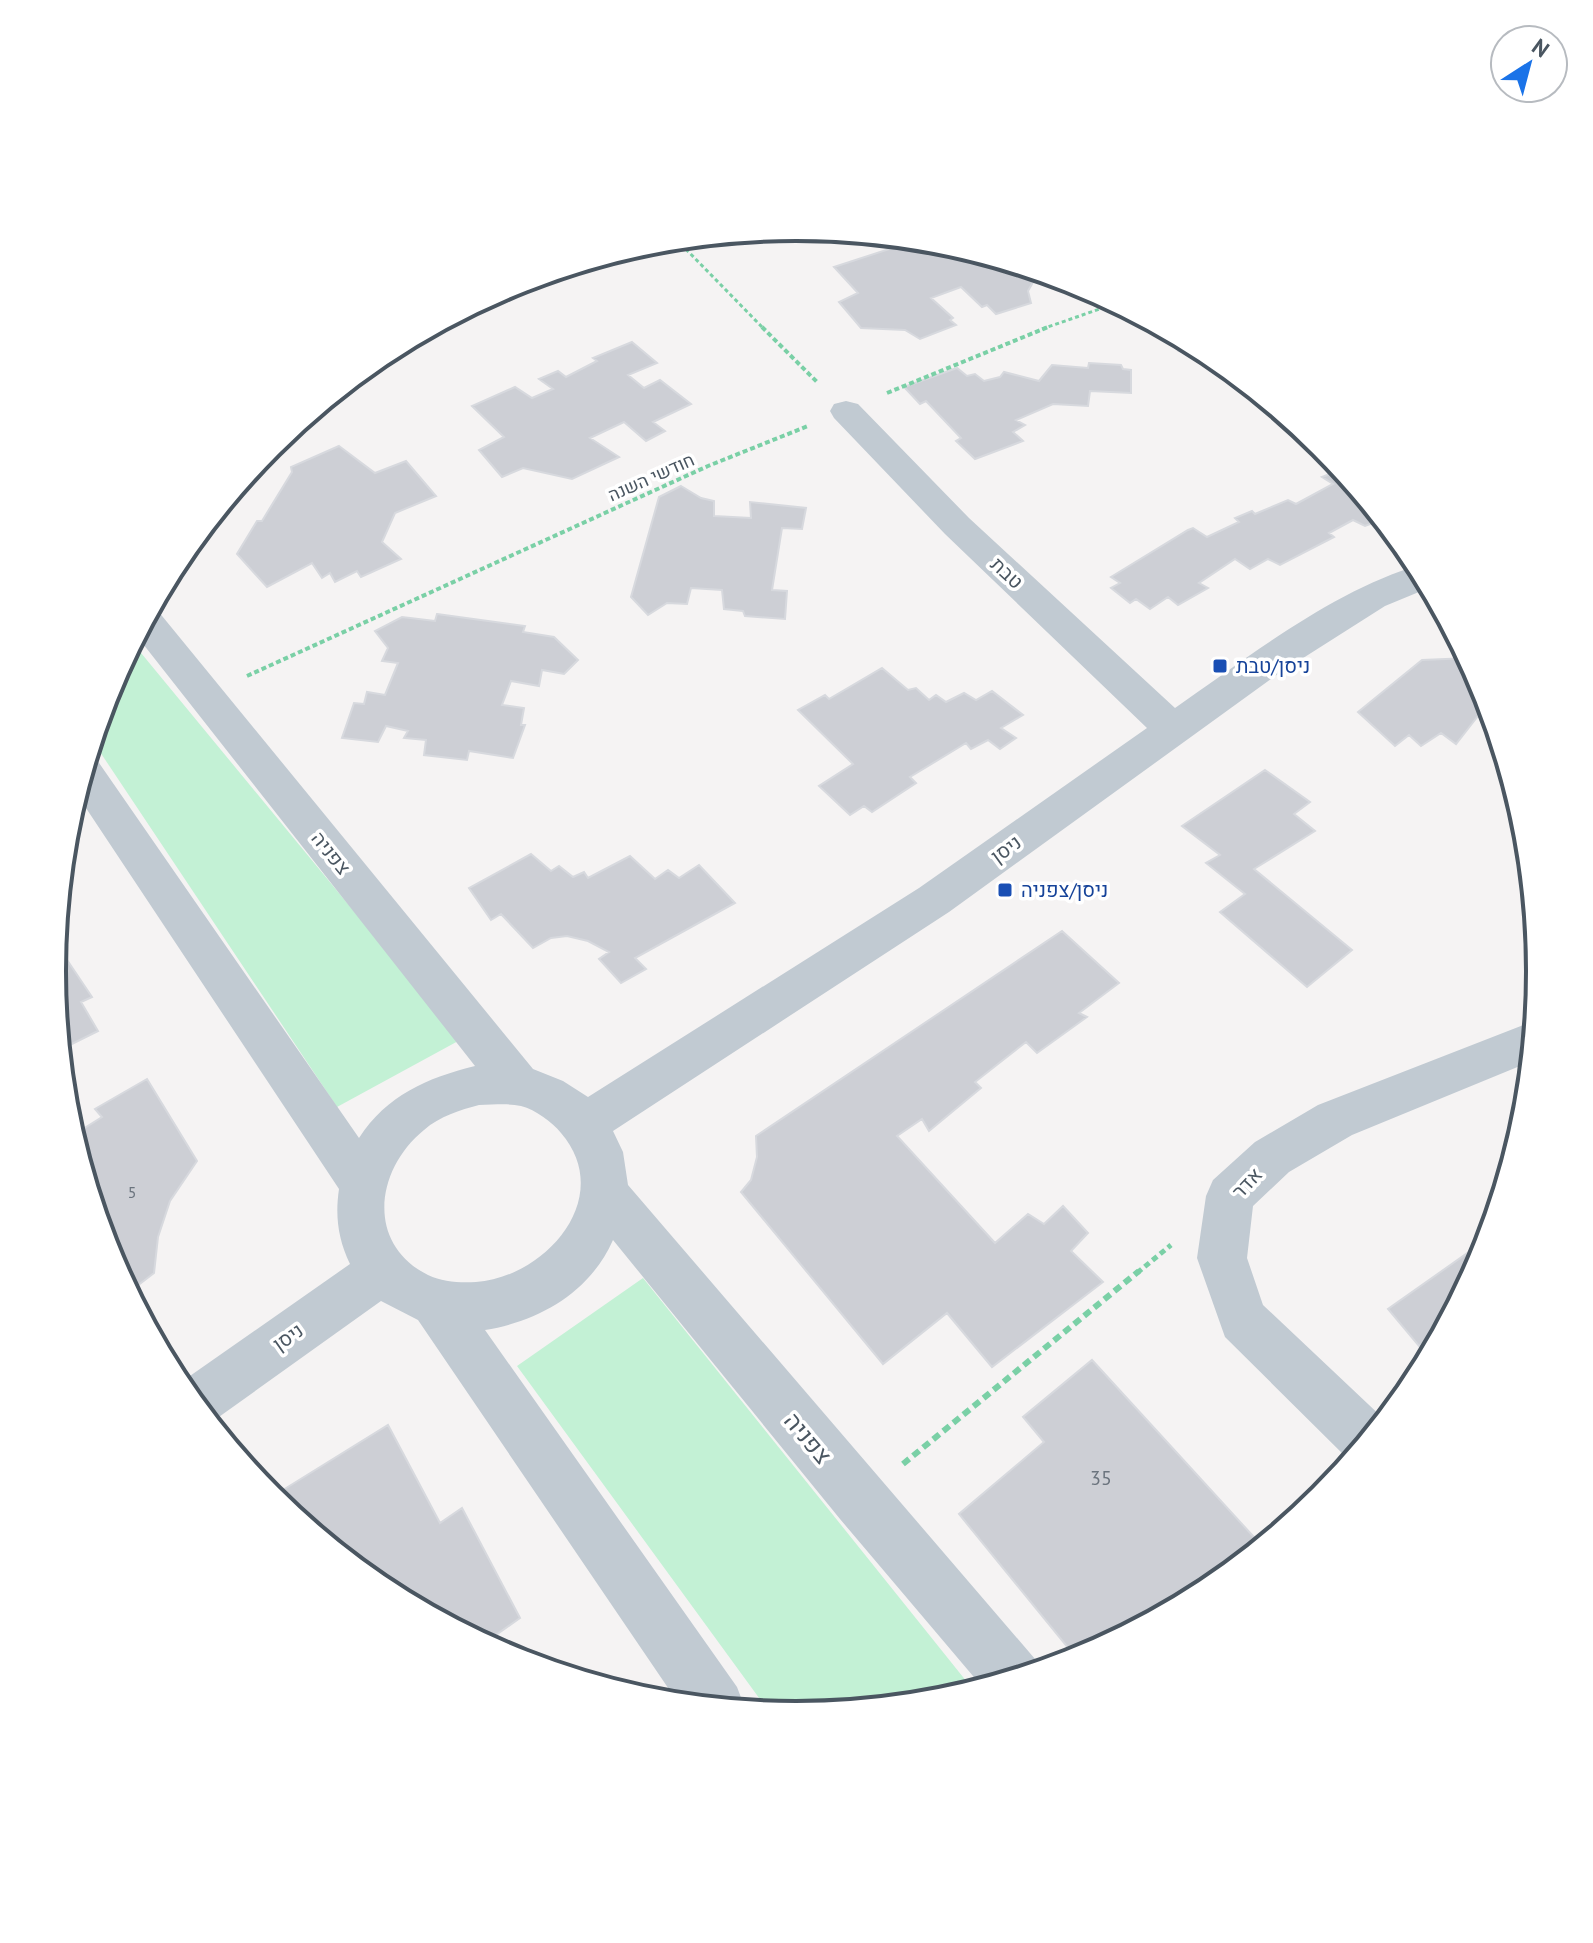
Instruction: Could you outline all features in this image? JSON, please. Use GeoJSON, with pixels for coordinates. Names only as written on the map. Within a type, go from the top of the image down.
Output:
{"type":"FeatureCollection","features":[{"type":"Feature","properties":{"kind":"street","name":"טבת"},"geometry":{"type":"LineString","coordinates":[[846,411],[957,526],[1173,730]]}},
{"type":"Feature","properties":{"kind":"street","name":"ניסן"},"geometry":{"type":"LineString","coordinates":[[585,1124],[934,900],[1265,664],[1372,597],[1413,581]]}},
{"type":"Feature","properties":{"kind":"street","name":"צפניה"},"geometry":{"type":"LineString","coordinates":[[152,628],[518,1085]]}},
{"type":"Feature","properties":{"kind":"street"},"geometry":{"type":"LineString","coordinates":[[91,783],[362,1182]]}},
{"type":"Feature","properties":{"kind":"street","name":"אדר"},"geometry":{"type":"LineString","coordinates":[[1361,1434],[1243,1320],[1222,1258],[1230,1196],[1272,1157],[1335,1120],[1523,1044]]}},
{"type":"Feature","properties":{"kind":"street"},"geometry":{"type":"LineString","coordinates":[[479,1085],[518,1085],[556,1099],[585,1124],[598,1145],[605,1169],[605,1194],[597,1223],[582,1250],[559,1273],[532,1291],[500,1303],[468,1308],[436,1303],[406,1290],[382,1271],[366,1245],[359,1214],[362,1182],[378,1146],[405,1116],[440,1095],[479,1085]]}},
{"type":"Feature","properties":{"kind":"street","name":"צפניה"},"geometry":{"type":"LineString","coordinates":[[605,1194],[859,1500],[1006,1671]]}},
{"type":"Feature","properties":{"kind":"street","name":"ניסן"},"geometry":{"type":"LineString","coordinates":[[203,1397],[382,1271]]}},
{"type":"Feature","properties":{"kind":"street"},"geometry":{"type":"LineString","coordinates":[[436,1303],[708,1697]]}},
{"type":"Feature","properties":{"kind":"path"},"geometry":{"type":"LineString","coordinates":[[686,249],[846,411]]}},
{"type":"Feature","properties":{"kind":"path","name":"חודשי השנה"},"geometry":{"type":"LineString","coordinates":[[205,696],[708,466],[1026,334],[1102,308]]}},
{"type":"Feature","properties":{"kind":"path"},"geometry":{"type":"LineString","coordinates":[[859,1500],[1230,1196]]}},
{"type":"Feature","properties":{"kind":"green space"},"geometry":{"type":"Polygon","coordinates":[[[140,651],[460,1040],[337,1107],[100,752],[140,651]]]}},
{"type":"Feature","properties":{"kind":"green space"},"geometry":{"type":"Polygon","coordinates":[[[643,1278],[967,1682],[892,1696],[796,1702],[761,1701],[517,1366],[643,1278]]]}},
{"type":"Feature","properties":{"kind":"building"},"geometry":{"type":"Polygon","coordinates":[[[894,247],[939,255],[1034,281],[1028,291],[1031,303],[996,314],[987,305],[982,307],[961,287],[931,298],[953,318],[950,320],[956,325],[920,339],[905,330],[861,328],[839,302],[858,293],[834,267],[894,247]]]}},
{"type":"Feature","properties":{"kind":"building"},"geometry":{"type":"Polygon","coordinates":[[[632,342],[657,363],[628,375],[644,388],[660,380],[691,404],[653,422],[665,431],[646,441],[624,422],[590,438],[619,457],[572,479],[523,468],[502,477],[479,450],[504,437],[472,406],[515,387],[532,398],[553,389],[539,379],[558,371],[566,377],[597,361],[593,358],[632,342]]]}},
{"type":"Feature","properties":{"kind":"building"},"geometry":{"type":"Polygon","coordinates":[[[1089,363],[1121,365],[1123,369],[1131,370],[1131,393],[1090,391],[1088,406],[1053,404],[1016,420],[1025,425],[1013,432],[1023,441],[975,459],[956,441],[961,438],[926,401],[920,404],[904,387],[957,368],[967,376],[975,374],[984,381],[1000,377],[1004,372],[1039,381],[1052,365],[1088,368],[1089,363]]]}},
{"type":"Feature","properties":{"kind":"building"},"geometry":{"type":"Polygon","coordinates":[[[339,446],[375,473],[406,461],[436,496],[395,513],[382,542],[401,559],[361,577],[357,571],[335,582],[330,573],[322,578],[312,563],[267,587],[237,554],[257,521],[262,521],[292,472],[291,467],[339,446]]]}},
{"type":"Feature","properties":{"kind":"building"},"geometry":{"type":"Polygon","coordinates":[[[1331,474],[1373,523],[1365,526],[1353,520],[1329,533],[1334,537],[1280,565],[1268,559],[1250,569],[1235,559],[1199,583],[1208,588],[1178,605],[1168,597],[1150,609],[1136,599],[1130,603],[1111,588],[1120,583],[1111,577],[1188,530],[1193,528],[1207,537],[1239,522],[1235,518],[1252,511],[1255,514],[1288,500],[1296,504],[1333,484],[1322,477],[1331,474]]]}},
{"type":"Feature","properties":{"kind":"building"},"geometry":{"type":"Polygon","coordinates":[[[681,486],[701,498],[714,501],[714,516],[751,518],[750,502],[806,508],[802,529],[782,528],[772,590],[787,591],[785,619],[745,616],[743,611],[724,609],[722,590],[691,588],[687,604],[667,603],[648,615],[631,597],[659,497],[681,486]]]}},
{"type":"Feature","properties":{"kind":"building"},"geometry":{"type":"Polygon","coordinates":[[[437,614],[525,626],[523,632],[554,637],[578,660],[564,674],[542,670],[539,686],[511,681],[502,705],[524,708],[521,725],[525,725],[513,758],[469,751],[467,760],[424,755],[426,740],[404,738],[408,731],[386,726],[378,742],[342,738],[354,703],[364,704],[367,692],[385,695],[398,663],[382,661],[388,648],[375,631],[402,617],[435,621],[437,614]]]}},
{"type":"Feature","properties":{"kind":"building"},"geometry":{"type":"Polygon","coordinates":[[[1457,659],[1471,692],[1481,720],[1478,716],[1456,744],[1441,733],[1421,746],[1409,735],[1395,746],[1358,712],[1422,660],[1457,659]]]}},
{"type":"Feature","properties":{"kind":"building"},"geometry":{"type":"Polygon","coordinates":[[[882,668],[908,690],[916,688],[929,700],[936,695],[946,702],[964,693],[976,700],[992,691],[1023,715],[1001,728],[1016,738],[1000,749],[988,740],[971,749],[966,743],[910,777],[916,783],[872,812],[864,806],[850,815],[819,786],[853,764],[798,710],[825,695],[829,699],[882,668]]]}},
{"type":"Feature","properties":{"kind":"building"},"geometry":{"type":"Polygon","coordinates":[[[1265,770],[1310,802],[1294,814],[1315,831],[1254,869],[1352,950],[1307,987],[1220,912],[1245,894],[1206,863],[1220,855],[1182,826],[1265,770]]]}},
{"type":"Feature","properties":{"kind":"building"},"geometry":{"type":"Polygon","coordinates":[[[531,854],[551,871],[559,866],[573,877],[584,872],[588,878],[630,856],[655,879],[668,870],[679,878],[699,865],[735,903],[635,958],[646,969],[621,983],[599,959],[609,952],[588,941],[567,936],[551,938],[533,948],[501,914],[491,920],[469,888],[531,854]]]}},
{"type":"Feature","properties":{"kind":"building"},"geometry":{"type":"Polygon","coordinates":[[[1062,931],[1119,983],[1079,1013],[1087,1017],[1037,1053],[1026,1042],[975,1082],[981,1088],[929,1131],[922,1119],[897,1136],[995,1243],[1028,1214],[1044,1224],[1063,1206],[1088,1233],[1071,1251],[1103,1282],[992,1367],[947,1313],[883,1364],[741,1192],[751,1180],[757,1157],[756,1136],[1062,931]]]}},
{"type":"Feature","properties":{"kind":"building"},"geometry":{"type":"Polygon","coordinates":[[[67,959],[92,997],[81,1002],[98,1031],[70,1045],[67,959]]]}},
{"type":"Feature","properties":{"kind":"building"},"geometry":{"type":"Polygon","coordinates":[[[147,1079],[197,1161],[170,1201],[158,1237],[154,1273],[137,1286],[105,1206],[91,1161],[83,1129],[102,1117],[95,1109],[147,1079]]]}},
{"type":"Feature","properties":{"kind":"building"},"geometry":{"type":"Polygon","coordinates":[[[1471,1250],[1452,1295],[1427,1341],[1419,1346],[1388,1309],[1471,1250]]]}},
{"type":"Feature","properties":{"kind":"building"},"geometry":{"type":"Polygon","coordinates":[[[1092,1360],[1256,1539],[1162,1604],[1120,1627],[1069,1649],[959,1514],[1044,1442],[1023,1417],[1092,1360]]]}},
{"type":"Feature","properties":{"kind":"building"},"geometry":{"type":"Polygon","coordinates":[[[388,1425],[440,1523],[462,1508],[520,1618],[494,1636],[473,1627],[391,1579],[315,1521],[282,1490],[388,1425]]]}},
{"type":"Feature","properties":{"kind":"place","name":"ניסן/טבת"},"geometry":{"type":"Point","coordinates":[1220,666]}},
{"type":"Feature","properties":{"kind":"place","name":"ניסן/צפניה"},"geometry":{"type":"Point","coordinates":[1005,890]}}]}
